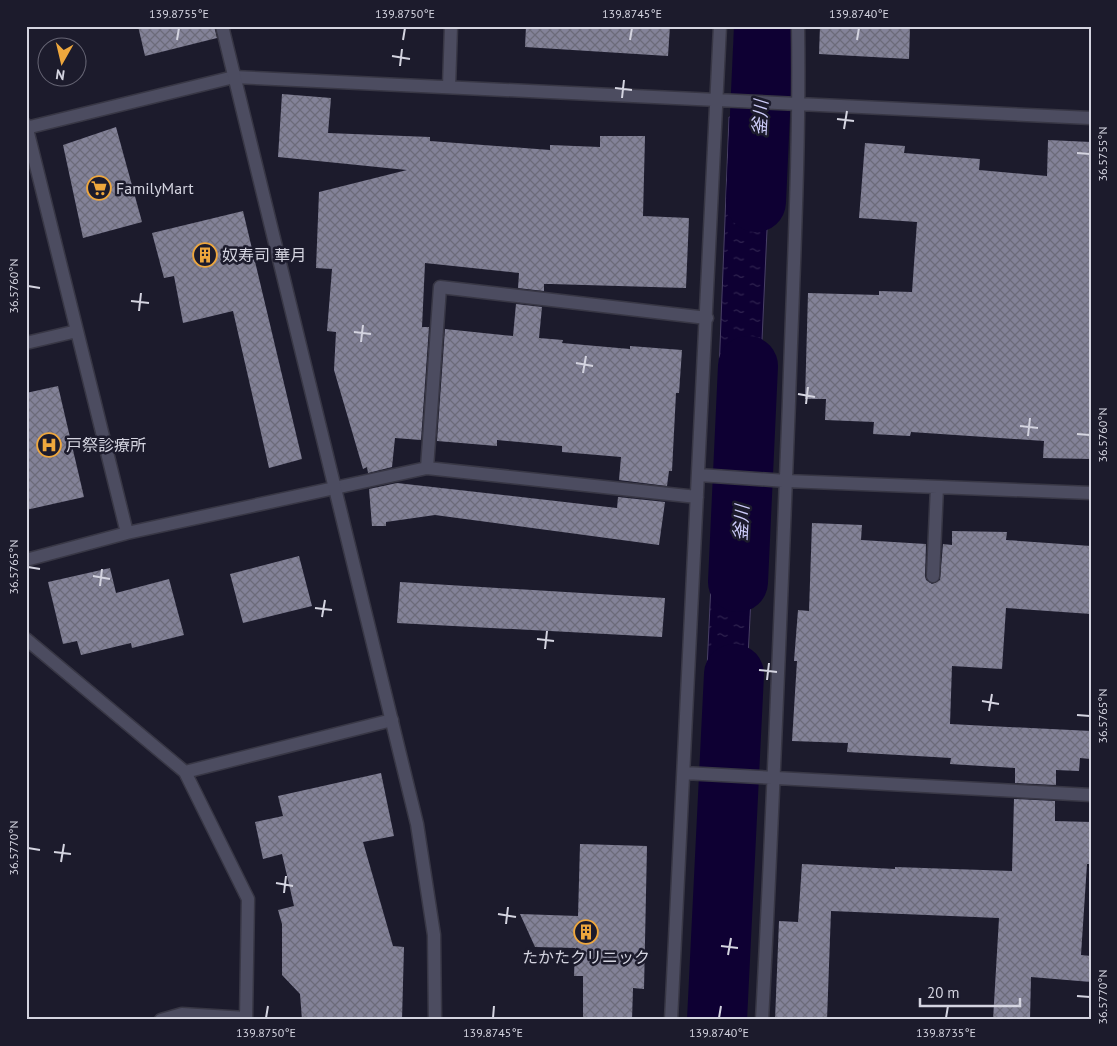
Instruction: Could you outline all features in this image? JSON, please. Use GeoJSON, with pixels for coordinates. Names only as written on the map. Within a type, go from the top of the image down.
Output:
{"type":"FeatureCollection","features":[{"type":"Feature","properties":{"kind":"street"},"geometry":{"type":"LineString","coordinates":[[222,26],[418,824],[434,935],[435,1020]]}},
{"type":"Feature","properties":{"kind":"street"},"geometry":{"type":"LineString","coordinates":[[449,88],[450,26]]}},
{"type":"Feature","properties":{"kind":"street"},"geometry":{"type":"LineString","coordinates":[[671,1020],[720,26]]}},
{"type":"Feature","properties":{"kind":"street"},"geometry":{"type":"LineString","coordinates":[[762,1020],[775,779],[786,481],[799,103],[798,26]]}},
{"type":"Feature","properties":{"kind":"street"},"geometry":{"type":"LineString","coordinates":[[126,533],[27,127],[234,77],[1091,118]]}},
{"type":"Feature","properties":{"kind":"street"},"geometry":{"type":"LineString","coordinates":[[427,468],[440,287],[707,318]]}},
{"type":"Feature","properties":{"kind":"street"},"geometry":{"type":"LineString","coordinates":[[26,343],[77,331]]}},
{"type":"Feature","properties":{"kind":"street"},"geometry":{"type":"LineString","coordinates":[[26,560],[126,533],[427,468],[697,497]]}},
{"type":"Feature","properties":{"kind":"street"},"geometry":{"type":"LineString","coordinates":[[699,475],[786,481],[1091,493]]}},
{"type":"Feature","properties":{"kind":"street"},"geometry":{"type":"LineString","coordinates":[[933,576],[937,487]]}},
{"type":"Feature","properties":{"kind":"street"},"geometry":{"type":"LineString","coordinates":[[26,639],[185,772],[248,900],[246,1019],[182,1014],[161,1020]]}},
{"type":"Feature","properties":{"kind":"street"},"geometry":{"type":"LineString","coordinates":[[185,772],[392,720]]}},
{"type":"Feature","properties":{"kind":"street"},"geometry":{"type":"LineString","coordinates":[[684,773],[1091,794]]}},
{"type":"Feature","properties":{"kind":"water"},"geometry":{"type":"Polygon","coordinates":[[[735,26],[778,26],[775,77],[733,76],[735,26]]]}},
{"type":"Feature","properties":{"kind":"water"},"geometry":{"type":"Polygon","coordinates":[[[729,117],[772,120],[757,450],[716,448],[729,117]]]}},
{"type":"Feature","properties":{"kind":"water"},"geometry":{"type":"Polygon","coordinates":[[[715,499],[756,500],[743,755],[703,754],[715,499]]]}},
{"type":"Feature","properties":{"kind":"water"},"geometry":{"type":"Polygon","coordinates":[[[702,792],[744,794],[737,1020],[693,1020],[702,792]]]}},
{"type":"Feature","properties":{"kind":"building"},"geometry":{"type":"Polygon","coordinates":[[[138,26],[214,26],[217,38],[145,56],[138,26]]]}},
{"type":"Feature","properties":{"kind":"building"},"geometry":{"type":"Polygon","coordinates":[[[526,26],[670,26],[668,56],[525,47],[526,26]]]}},
{"type":"Feature","properties":{"kind":"building"},"geometry":{"type":"Polygon","coordinates":[[[820,26],[910,26],[909,59],[819,54],[820,26]]]}},
{"type":"Feature","properties":{"kind":"building"},"geometry":{"type":"Polygon","coordinates":[[[282,94],[331,98],[328,133],[430,137],[430,141],[550,150],[550,145],[600,147],[600,136],[645,136],[643,216],[689,218],[686,288],[544,284],[544,291],[518,288],[519,273],[425,263],[422,327],[429,327],[421,440],[395,438],[392,467],[368,473],[367,467],[363,469],[334,370],[336,332],[327,331],[332,269],[316,268],[319,192],[407,170],[278,157],[282,94]]]}},
{"type":"Feature","properties":{"kind":"building"},"geometry":{"type":"Polygon","coordinates":[[[116,127],[142,222],[83,238],[63,145],[116,127]]]}},
{"type":"Feature","properties":{"kind":"building"},"geometry":{"type":"Polygon","coordinates":[[[1048,140],[1091,142],[1091,459],[1043,458],[1044,441],[911,432],[910,436],[873,434],[874,422],[825,420],[826,399],[805,399],[808,293],[879,295],[879,291],[912,292],[917,222],[859,218],[865,143],[905,146],[904,153],[980,159],[979,170],[1047,176],[1048,140]]]}},
{"type":"Feature","properties":{"kind":"building","name":"奴寿司 華月"},"geometry":{"type":"Polygon","coordinates":[[[243,211],[302,459],[269,468],[233,311],[183,323],[174,276],[164,278],[152,233],[243,211]]]}},
{"type":"Feature","properties":{"kind":"building"},"geometry":{"type":"Polygon","coordinates":[[[516,304],[542,307],[539,338],[563,340],[562,343],[630,349],[630,346],[682,350],[679,393],[676,393],[672,471],[669,471],[667,486],[619,480],[621,457],[562,452],[562,446],[497,440],[497,446],[437,441],[445,329],[513,336],[516,304]]]}},
{"type":"Feature","properties":{"kind":"building","name":"戸祭診療所"},"geometry":{"type":"Polygon","coordinates":[[[58,386],[84,497],[26,510],[26,393],[58,386]]]}},
{"type":"Feature","properties":{"kind":"building"},"geometry":{"type":"Polygon","coordinates":[[[397,483],[617,508],[618,497],[665,502],[659,545],[435,515],[386,522],[386,526],[372,526],[369,489],[397,483]]]}},
{"type":"Feature","properties":{"kind":"building"},"geometry":{"type":"Polygon","coordinates":[[[812,523],[862,525],[861,540],[926,544],[925,576],[926,580],[932,584],[940,580],[943,544],[952,545],[952,531],[1007,532],[1006,540],[1091,546],[1091,614],[1006,608],[1002,669],[952,666],[950,724],[1091,731],[1091,759],[1080,758],[1079,771],[1056,770],[1056,785],[1015,783],[1015,768],[950,764],[951,758],[847,752],[848,743],[792,741],[797,661],[794,661],[798,610],[809,611],[812,523]]]}},
{"type":"Feature","properties":{"kind":"building"},"geometry":{"type":"Polygon","coordinates":[[[299,556],[312,606],[243,623],[230,574],[299,556]]]}},
{"type":"Feature","properties":{"kind":"building"},"geometry":{"type":"Polygon","coordinates":[[[110,568],[116,593],[169,579],[184,635],[132,648],[131,643],[81,655],[77,641],[63,644],[48,582],[110,568]]]}},
{"type":"Feature","properties":{"kind":"building"},"geometry":{"type":"Polygon","coordinates":[[[400,582],[665,598],[662,637],[397,623],[400,582]]]}},
{"type":"Feature","properties":{"kind":"building"},"geometry":{"type":"Polygon","coordinates":[[[381,773],[394,836],[363,842],[393,946],[404,947],[402,1020],[302,1020],[300,994],[282,975],[282,924],[278,910],[294,906],[282,854],[263,859],[255,822],[283,816],[278,796],[381,773]]]}},
{"type":"Feature","properties":{"kind":"building"},"geometry":{"type":"Polygon","coordinates":[[[1014,799],[1055,801],[1055,821],[1091,822],[1091,864],[1087,864],[1081,955],[1091,956],[1091,982],[1031,977],[1030,1020],[993,1020],[999,918],[831,911],[827,1020],[775,1020],[779,921],[798,922],[802,864],[895,869],[895,867],[1012,871],[1014,799]]]}},
{"type":"Feature","properties":{"kind":"building","name":"たかたクリニック"},"geometry":{"type":"Polygon","coordinates":[[[580,844],[647,846],[644,989],[633,988],[632,1020],[583,1020],[583,976],[574,976],[575,948],[535,947],[520,914],[578,916],[580,844]]]}},
{"type":"Feature","properties":{"kind":"waterway","name":"釜川"},"geometry":{"type":"LineString","coordinates":[[756,202],[764,26]]}},
{"type":"Feature","properties":{"kind":"waterway","name":"釜川"},"geometry":{"type":"LineString","coordinates":[[738,582],[748,366]]}},
{"type":"Feature","properties":{"kind":"waterway","name":"釜川"},"geometry":{"type":"LineString","coordinates":[[717,1020],[734,674]]}},
{"type":"Feature","properties":{"kind":"place","name":"FamilyMart"},"geometry":{"type":"Point","coordinates":[99,188]}},
{"type":"Feature","properties":{"kind":"place","name":"奴寿司 華月"},"geometry":{"type":"Point","coordinates":[205,255]}},
{"type":"Feature","properties":{"kind":"place","name":"戸祭診療所"},"geometry":{"type":"Point","coordinates":[49,445]}},
{"type":"Feature","properties":{"kind":"place","name":"たかたクリニック"},"geometry":{"type":"Point","coordinates":[586,932]}}]}
